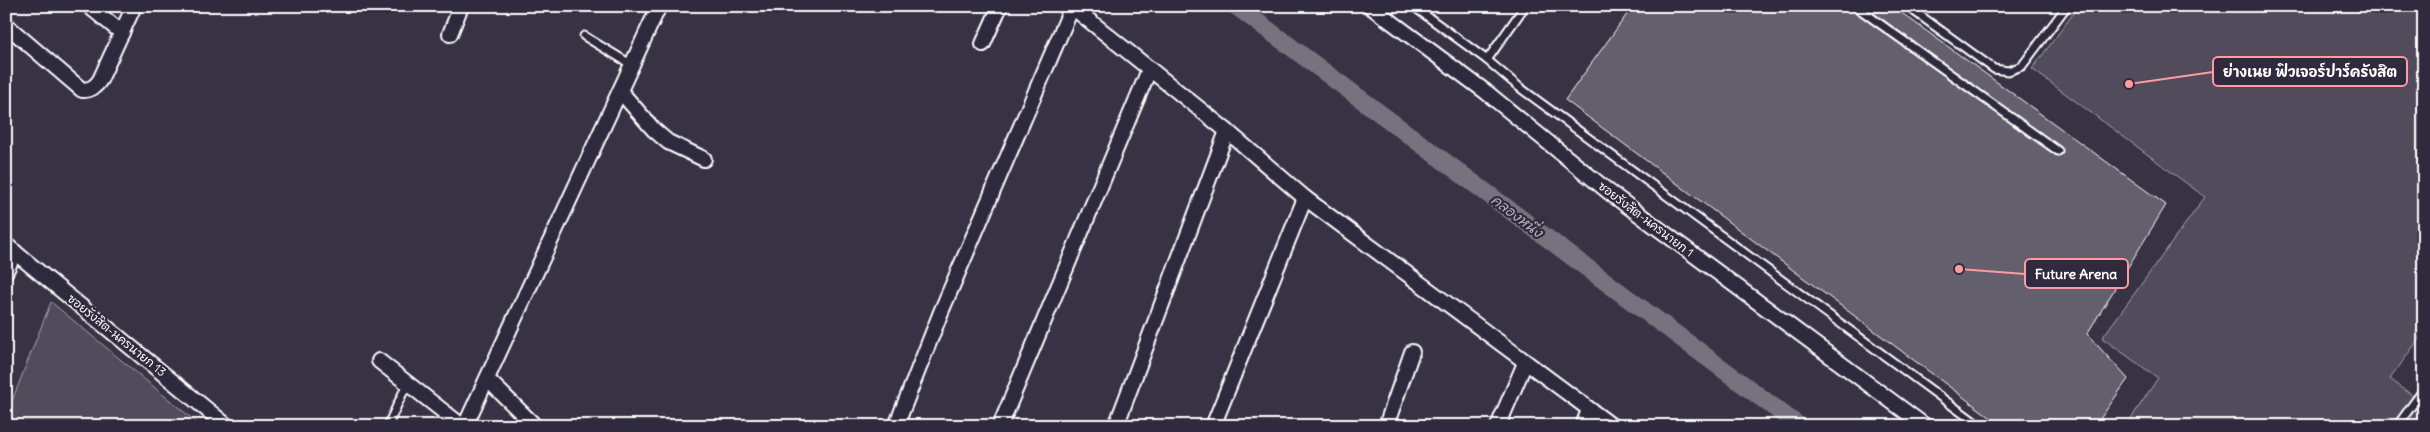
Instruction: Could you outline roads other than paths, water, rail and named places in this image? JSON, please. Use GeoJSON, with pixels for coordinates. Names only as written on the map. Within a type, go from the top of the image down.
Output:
{"type":"FeatureCollection","features":[{"type":"Feature","properties":{"kind":"street"},"geometry":{"type":"LineString","coordinates":[[89,6],[122,33]]}},
{"type":"Feature","properties":{"kind":"street"},"geometry":{"type":"LineString","coordinates":[[6,25],[82,90],[96,86],[100,80],[134,6]]}},
{"type":"Feature","properties":{"kind":"street"},"geometry":{"type":"LineString","coordinates":[[450,34],[461,6]]}},
{"type":"Feature","properties":{"kind":"street"},"geometry":{"type":"LineString","coordinates":[[983,44],[1000,6]]}},
{"type":"Feature","properties":{"kind":"street","name":"ซอยรังสิต-นครนายก 1"},"geometry":{"type":"LineString","coordinates":[[1370,6],[1486,92],[1609,192],[1926,426]]}},
{"type":"Feature","properties":{"kind":"street"},"geometry":{"type":"LineString","coordinates":[[896,426],[941,312],[1072,7],[1227,131],[1305,198],[1612,426]]}},
{"type":"Feature","properties":{"kind":"street"},"geometry":{"type":"LineString","coordinates":[[379,361],[464,426],[488,380],[632,66],[656,8]]}},
{"type":"Feature","properties":{"kind":"street"},"geometry":{"type":"LineString","coordinates":[[1000,426],[1149,70]]}},
{"type":"Feature","properties":{"kind":"street"},"geometry":{"type":"LineString","coordinates":[[620,90],[654,130],[668,142],[704,159]]}},
{"type":"Feature","properties":{"kind":"street"},"geometry":{"type":"LineString","coordinates":[[1116,426],[1227,131]]}},
{"type":"Feature","properties":{"kind":"street"},"geometry":{"type":"LineString","coordinates":[[1213,426],[1305,198]]}},
{"type":"Feature","properties":{"kind":"street"},"geometry":{"type":"LineString","coordinates":[[6,271],[10,249]]}},
{"type":"Feature","properties":{"kind":"street","name":"ซอยรังสิต-นครนายก 13"},"geometry":{"type":"LineString","coordinates":[[10,249],[227,426]]}},
{"type":"Feature","properties":{"kind":"street"},"geometry":{"type":"LineString","coordinates":[[1386,426],[1412,352]]}},
{"type":"Feature","properties":{"kind":"street"},"geometry":{"type":"LineString","coordinates":[[1498,426],[1525,363]]}},
{"type":"Feature","properties":{"kind":"street"},"geometry":{"type":"LineString","coordinates":[[488,380],[533,424]]}},
{"type":"Feature","properties":{"kind":"street"},"geometry":{"type":"LineString","coordinates":[[1583,426],[1589,410]]}},
{"type":"Feature","properties":{"kind":"lane"},"geometry":{"type":"LineString","coordinates":[[1413,6],[1487,60],[1519,87],[1980,426]]}},
{"type":"Feature","properties":{"kind":"lane"},"geometry":{"type":"LineString","coordinates":[[1487,60],[1525,6]]}},
{"type":"Feature","properties":{"kind":"lane"},"geometry":{"type":"LineString","coordinates":[[1854,6],[2058,151]]}},
{"type":"Feature","properties":{"kind":"lane"},"geometry":{"type":"LineString","coordinates":[[1907,6],[1994,69],[2008,71],[2022,66],[2067,6]]}},
{"type":"Feature","properties":{"kind":"lane"},"geometry":{"type":"LineString","coordinates":[[584,36],[632,66]]}},
{"type":"Feature","properties":{"kind":"lane"},"geometry":{"type":"LineString","coordinates":[[388,425],[407,384]]}},
{"type":"Feature","properties":{"kind":"lane"},"geometry":{"type":"LineString","coordinates":[[2398,426],[2424,389]]}},
{"type":"Feature","properties":{"kind":"waterway","name":"คลองหนึ่ง"},"geometry":{"type":"LineString","coordinates":[[1236,6],[1799,426]]}},
{"type":"Feature","properties":{"kind":"place","name":"ย่างเนย ฟิวเจอร์ปาร์ครังสิต"},"geometry":{"type":"Point","coordinates":[2129,84]}},
{"type":"Feature","properties":{"kind":"place","name":"Future Arena"},"geometry":{"type":"Point","coordinates":[1959,269]}}]}
